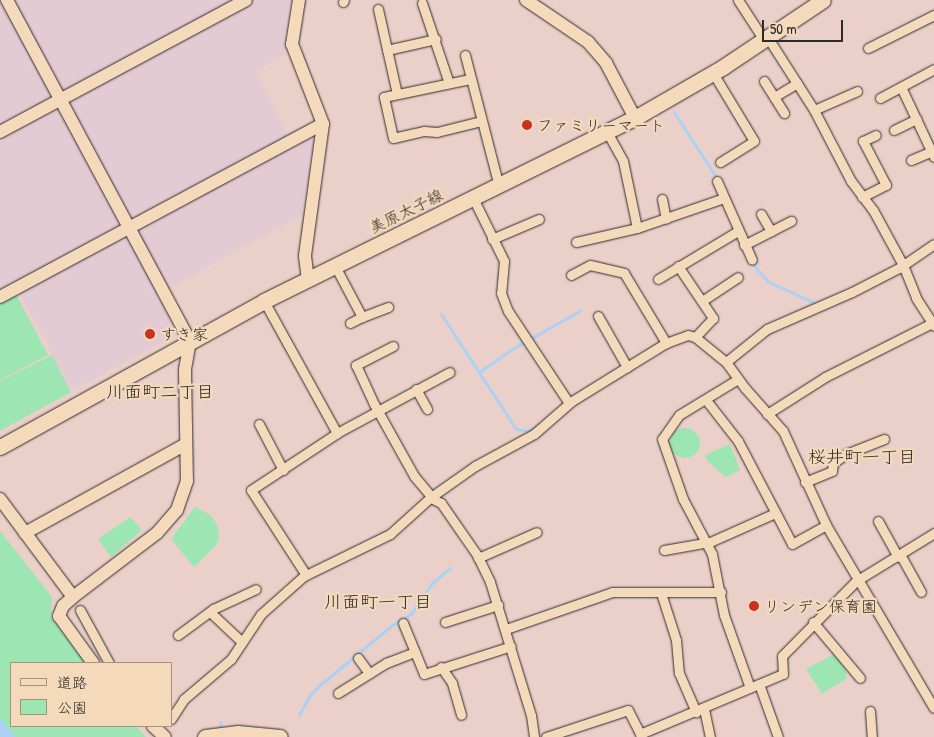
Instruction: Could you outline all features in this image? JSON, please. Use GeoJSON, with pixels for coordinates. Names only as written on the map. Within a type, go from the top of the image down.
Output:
{"type":"FeatureCollection","features":[{"type":"Feature","properties":{"kind":"main road","name":"美原太子線"},"geometry":{"type":"LineString","coordinates":[[0,447],[264,301],[635,118],[712,73],[823,0]]}},
{"type":"Feature","properties":{"kind":"main road"},"geometry":{"type":"LineString","coordinates":[[205,737],[238,733],[280,737]]}},
{"type":"Feature","properties":{"kind":"street"},"geometry":{"type":"LineString","coordinates":[[7,0],[190,342],[185,370],[187,481],[177,510],[157,533],[73,597],[63,606],[59,616],[92,662]]}},
{"type":"Feature","properties":{"kind":"street"},"geometry":{"type":"LineString","coordinates":[[0,132],[246,0]]}},
{"type":"Feature","properties":{"kind":"street"},"geometry":{"type":"LineString","coordinates":[[299,0],[292,44],[323,124],[305,256],[308,279]]}},
{"type":"Feature","properties":{"kind":"street"},"geometry":{"type":"LineString","coordinates":[[526,0],[588,42],[606,63],[635,118]]}},
{"type":"Feature","properties":{"kind":"street"},"geometry":{"type":"LineString","coordinates":[[738,0],[814,110],[838,160],[862,198],[873,210],[903,265],[916,298],[933,324],[825,377],[767,414]]}},
{"type":"Feature","properties":{"kind":"street"},"geometry":{"type":"LineString","coordinates":[[422,3],[436,39],[449,83]]}},
{"type":"Feature","properties":{"kind":"street"},"geometry":{"type":"LineString","coordinates":[[378,9],[397,94]]}},
{"type":"Feature","properties":{"kind":"street"},"geometry":{"type":"LineString","coordinates":[[868,48],[934,14]]}},
{"type":"Feature","properties":{"kind":"street"},"geometry":{"type":"LineString","coordinates":[[387,50],[436,39]]}},
{"type":"Feature","properties":{"kind":"street"},"geometry":{"type":"LineString","coordinates":[[465,55],[499,186]]}},
{"type":"Feature","properties":{"kind":"street"},"geometry":{"type":"LineString","coordinates":[[880,98],[934,69]]}},
{"type":"Feature","properties":{"kind":"street"},"geometry":{"type":"LineString","coordinates":[[712,73],[754,140],[720,162]]}},
{"type":"Feature","properties":{"kind":"street"},"geometry":{"type":"LineString","coordinates":[[470,79],[384,97],[393,138],[424,131],[437,132],[481,121]]}},
{"type":"Feature","properties":{"kind":"street"},"geometry":{"type":"LineString","coordinates":[[764,81],[784,113]]}},
{"type":"Feature","properties":{"kind":"street"},"geometry":{"type":"LineString","coordinates":[[774,97],[797,84]]}},
{"type":"Feature","properties":{"kind":"street"},"geometry":{"type":"LineString","coordinates":[[901,87],[933,154],[911,160]]}},
{"type":"Feature","properties":{"kind":"street"},"geometry":{"type":"LineString","coordinates":[[814,110],[857,91]]}},
{"type":"Feature","properties":{"kind":"street"},"geometry":{"type":"LineString","coordinates":[[894,130],[917,119]]}},
{"type":"Feature","properties":{"kind":"street"},"geometry":{"type":"LineString","coordinates":[[0,297],[323,124]]}},
{"type":"Feature","properties":{"kind":"street"},"geometry":{"type":"LineString","coordinates":[[607,132],[623,161],[637,228]]}},
{"type":"Feature","properties":{"kind":"street"},"geometry":{"type":"LineString","coordinates":[[862,198],[886,185],[863,141],[876,135]]}},
{"type":"Feature","properties":{"kind":"street"},"geometry":{"type":"LineString","coordinates":[[717,181],[752,260]]}},
{"type":"Feature","properties":{"kind":"street"},"geometry":{"type":"LineString","coordinates":[[473,198],[504,261],[501,293],[508,311],[570,403]]}},
{"type":"Feature","properties":{"kind":"street"},"geometry":{"type":"LineString","coordinates":[[576,242],[637,228],[724,198]]}},
{"type":"Feature","properties":{"kind":"street"},"geometry":{"type":"LineString","coordinates":[[662,199],[666,219]]}},
{"type":"Feature","properties":{"kind":"street"},"geometry":{"type":"LineString","coordinates":[[761,214],[771,231]]}},
{"type":"Feature","properties":{"kind":"street"},"geometry":{"type":"LineString","coordinates":[[492,239],[539,219]]}},
{"type":"Feature","properties":{"kind":"street"},"geometry":{"type":"LineString","coordinates":[[744,245],[791,221]]}},
{"type":"Feature","properties":{"kind":"street"},"geometry":{"type":"LineString","coordinates":[[658,279],[738,231]]}},
{"type":"Feature","properties":{"kind":"street"},"geometry":{"type":"LineString","coordinates":[[726,362],[767,329],[852,292],[903,265],[934,244]]}},
{"type":"Feature","properties":{"kind":"street"},"geometry":{"type":"LineString","coordinates":[[571,275],[590,265],[624,273],[666,343]]}},
{"type":"Feature","properties":{"kind":"street"},"geometry":{"type":"LineString","coordinates":[[335,266],[362,317]]}},
{"type":"Feature","properties":{"kind":"street"},"geometry":{"type":"LineString","coordinates":[[678,266],[713,318],[695,337]]}},
{"type":"Feature","properties":{"kind":"street"},"geometry":{"type":"LineString","coordinates":[[702,302],[738,277]]}},
{"type":"Feature","properties":{"kind":"street"},"geometry":{"type":"LineString","coordinates":[[264,301],[337,432]]}},
{"type":"Feature","properties":{"kind":"street"},"geometry":{"type":"LineString","coordinates":[[350,323],[388,307]]}},
{"type":"Feature","properties":{"kind":"street"},"geometry":{"type":"LineString","coordinates":[[598,316],[627,367]]}},
{"type":"Feature","properties":{"kind":"street"},"geometry":{"type":"LineString","coordinates":[[172,717],[184,698],[231,659],[261,614],[306,576],[390,534],[431,497],[475,466],[534,434],[570,403],[666,343],[688,335],[695,337],[726,362],[738,379],[783,431],[826,525],[934,708]]}},
{"type":"Feature","properties":{"kind":"street"},"geometry":{"type":"LineString","coordinates":[[392,346],[356,365],[414,476],[431,497],[441,503],[478,558],[506,629],[534,737]]}},
{"type":"Feature","properties":{"kind":"street"},"geometry":{"type":"LineString","coordinates":[[306,576],[251,490],[337,432],[450,372]]}},
{"type":"Feature","properties":{"kind":"street"},"geometry":{"type":"LineString","coordinates":[[738,379],[680,415],[662,439],[683,499],[706,543],[721,592],[724,615],[750,688]]}},
{"type":"Feature","properties":{"kind":"street"},"geometry":{"type":"LineString","coordinates":[[416,389],[427,409]]}},
{"type":"Feature","properties":{"kind":"street"},"geometry":{"type":"LineString","coordinates":[[706,400],[738,441],[792,544],[826,525]]}},
{"type":"Feature","properties":{"kind":"street"},"geometry":{"type":"LineString","coordinates":[[259,424],[283,470]]}},
{"type":"Feature","properties":{"kind":"street"},"geometry":{"type":"LineString","coordinates":[[805,482],[832,471],[833,463],[846,454],[884,438]]}},
{"type":"Feature","properties":{"kind":"street"},"geometry":{"type":"LineString","coordinates":[[25,533],[186,444]]}},
{"type":"Feature","properties":{"kind":"street"},"geometry":{"type":"LineString","coordinates":[[0,499],[73,597]]}},
{"type":"Feature","properties":{"kind":"street"},"geometry":{"type":"LineString","coordinates":[[664,550],[706,543],[775,513]]}},
{"type":"Feature","properties":{"kind":"street"},"geometry":{"type":"LineString","coordinates":[[878,521],[921,592]]}},
{"type":"Feature","properties":{"kind":"street"},"geometry":{"type":"LineString","coordinates":[[478,558],[537,532]]}},
{"type":"Feature","properties":{"kind":"street"},"geometry":{"type":"LineString","coordinates":[[546,737],[628,710],[640,734],[784,674],[782,656],[813,622],[858,580],[934,533]]}},
{"type":"Feature","properties":{"kind":"street"},"geometry":{"type":"LineString","coordinates":[[178,636],[210,612],[256,589]]}},
{"type":"Feature","properties":{"kind":"street"},"geometry":{"type":"LineString","coordinates":[[506,629],[612,592],[721,592]]}},
{"type":"Feature","properties":{"kind":"street"},"geometry":{"type":"LineString","coordinates":[[661,593],[676,640],[679,673],[700,710],[710,737]]}},
{"type":"Feature","properties":{"kind":"street"},"geometry":{"type":"LineString","coordinates":[[445,622],[498,605]]}},
{"type":"Feature","properties":{"kind":"street"},"geometry":{"type":"LineString","coordinates":[[80,610],[108,662]]}},
{"type":"Feature","properties":{"kind":"street"},"geometry":{"type":"LineString","coordinates":[[210,612],[242,642]]}},
{"type":"Feature","properties":{"kind":"street"},"geometry":{"type":"LineString","coordinates":[[813,622],[860,678]]}},
{"type":"Feature","properties":{"kind":"street"},"geometry":{"type":"LineString","coordinates":[[403,623],[424,674],[511,646]]}},
{"type":"Feature","properties":{"kind":"street"},"geometry":{"type":"LineString","coordinates":[[338,693],[369,673],[416,652]]}},
{"type":"Feature","properties":{"kind":"street"},"geometry":{"type":"LineString","coordinates":[[358,658],[369,673]]}},
{"type":"Feature","properties":{"kind":"street"},"geometry":{"type":"LineString","coordinates":[[441,667],[452,683],[461,715]]}},
{"type":"Feature","properties":{"kind":"street"},"geometry":{"type":"LineString","coordinates":[[759,684],[778,737]]}},
{"type":"Feature","properties":{"kind":"street"},"geometry":{"type":"LineString","coordinates":[[870,711],[872,737]]}},
{"type":"Feature","properties":{"kind":"shaded area"},"geometry":{"type":"Polygon","coordinates":[[[0,0],[291,0],[283,41],[287,53],[256,71],[287,134],[316,120],[302,215],[158,294],[173,327],[166,340],[72,391],[14,283],[0,291],[0,0]]]}},
{"type":"Feature","properties":{"kind":"green space"},"geometry":{"type":"Polygon","coordinates":[[[16,294],[48,355],[0,380],[0,303],[16,294]]]}},
{"type":"Feature","properties":{"kind":"green space"},"geometry":{"type":"Polygon","coordinates":[[[52,355],[71,392],[0,431],[0,381],[52,355]]]}},
{"type":"Feature","properties":{"kind":"green space"},"geometry":{"type":"Polygon","coordinates":[[[685,428],[696,432],[700,443],[696,454],[685,458],[674,454],[670,443],[674,432],[685,428]]]}},
{"type":"Feature","properties":{"kind":"green space"},"geometry":{"type":"Polygon","coordinates":[[[730,444],[740,470],[726,477],[707,461],[705,455],[730,444]]]}},
{"type":"Feature","properties":{"kind":"green space"},"geometry":{"type":"Polygon","coordinates":[[[195,507],[209,514],[217,524],[219,536],[216,545],[194,567],[171,539],[195,507]]]}},
{"type":"Feature","properties":{"kind":"green space"},"geometry":{"type":"Polygon","coordinates":[[[130,517],[142,530],[111,557],[98,539],[130,517]]]}},
{"type":"Feature","properties":{"kind":"green space"},"geometry":{"type":"Polygon","coordinates":[[[0,531],[52,597],[51,617],[84,662],[10,662],[10,727],[137,727],[146,737],[16,737],[0,718],[0,531]]]}},
{"type":"Feature","properties":{"kind":"green space"},"geometry":{"type":"Polygon","coordinates":[[[836,653],[846,671],[846,679],[822,694],[806,669],[836,653]]]}},
{"type":"Feature","properties":{"kind":"water"},"geometry":{"type":"Polygon","coordinates":[[[0,718],[16,737],[0,737],[0,718]]]}},
{"type":"Feature","properties":{"kind":"waterway"},"geometry":{"type":"LineString","coordinates":[[674,112],[718,180]]}},
{"type":"Feature","properties":{"kind":"waterway"},"geometry":{"type":"LineString","coordinates":[[754,258],[756,261],[752,263],[767,281],[815,303]]}},
{"type":"Feature","properties":{"kind":"waterway"},"geometry":{"type":"LineString","coordinates":[[479,372],[512,349],[581,310]]}},
{"type":"Feature","properties":{"kind":"waterway"},"geometry":{"type":"LineString","coordinates":[[441,314],[516,429],[528,431],[540,424]]}},
{"type":"Feature","properties":{"kind":"waterway"},"geometry":{"type":"LineString","coordinates":[[299,715],[309,696],[321,684],[392,625],[411,614],[431,584],[450,568]]}},
{"type":"Feature","properties":{"kind":"waterway"},"geometry":{"type":"LineString","coordinates":[[220,722],[221,731]]}},
{"type":"Feature","properties":{"kind":"place","name":"ファミリーマート"},"geometry":{"type":"Point","coordinates":[527,125]}},
{"type":"Feature","properties":{"kind":"place","name":"すき家"},"geometry":{"type":"Point","coordinates":[150,334]}},
{"type":"Feature","properties":{"kind":"place","name":"リンデン保育園"},"geometry":{"type":"Point","coordinates":[754,606]}},
{"type":"Feature","properties":{"kind":"district","name":"川面町二丁目"},"geometry":{"type":"Point","coordinates":[160,392]}},
{"type":"Feature","properties":{"kind":"district","name":"桜井町一丁目"},"geometry":{"type":"Point","coordinates":[862,457]}},
{"type":"Feature","properties":{"kind":"district","name":"川面町一丁目"},"geometry":{"type":"Point","coordinates":[378,602]}}]}
